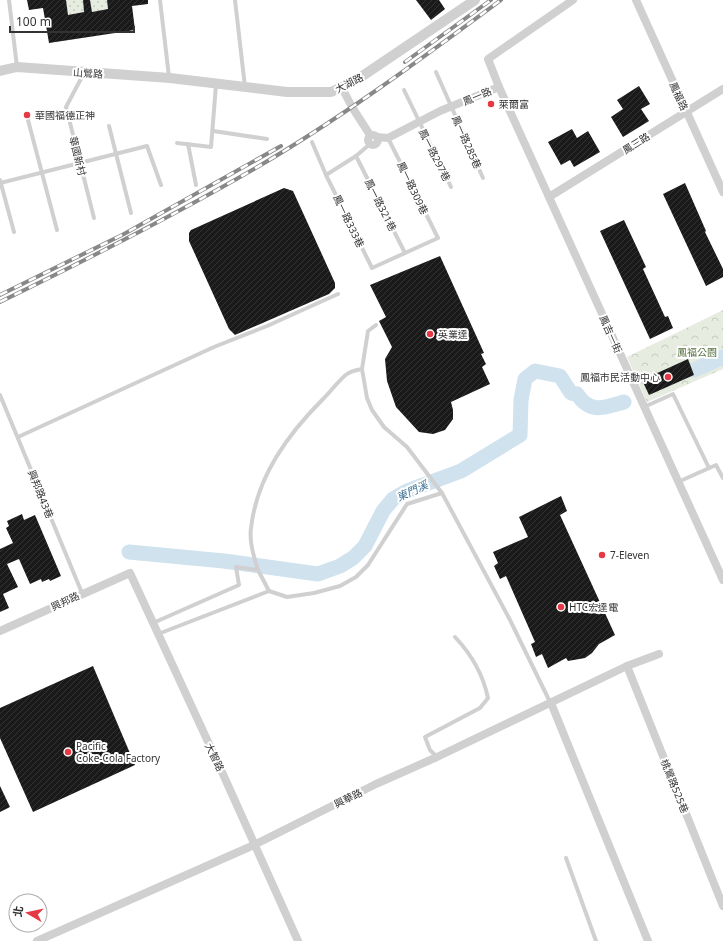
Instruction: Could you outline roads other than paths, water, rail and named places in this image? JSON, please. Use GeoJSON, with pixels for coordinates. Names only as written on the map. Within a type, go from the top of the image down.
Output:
{"type":"FeatureCollection","features":[{"type":"Feature","properties":{"kind":"street","name":"大湖路"},"geometry":{"type":"LineString","coordinates":[[173,79],[287,92],[331,92],[342,88],[401,52],[475,0]]}},
{"type":"Feature","properties":{"kind":"street","name":"鳳一路"},"geometry":{"type":"LineString","coordinates":[[388,138],[418,122],[499,87],[488,59],[573,0]]}},
{"type":"Feature","properties":{"kind":"street","name":"鳳福路"},"geometry":{"type":"LineString","coordinates":[[636,0],[723,192]]}},
{"type":"Feature","properties":{"kind":"street","name":"山鶯路"},"geometry":{"type":"LineString","coordinates":[[0,71],[17,67],[173,79]]}},
{"type":"Feature","properties":{"kind":"street","name":"鳳吉一街"},"geometry":{"type":"LineString","coordinates":[[499,87],[723,580]]}},
{"type":"Feature","properties":{"kind":"street"},"geometry":{"type":"LineString","coordinates":[[342,88],[352,107],[374,136],[376,143],[370,144]]}},
{"type":"Feature","properties":{"kind":"street","name":"鳳三路"},"geometry":{"type":"LineString","coordinates":[[549,197],[723,89]]}},
{"type":"Feature","properties":{"kind":"street"},"geometry":{"type":"LineString","coordinates":[[374,136],[388,138]]}},
{"type":"Feature","properties":{"kind":"street","name":"興邦路"},"geometry":{"type":"LineString","coordinates":[[0,631],[82,593],[130,573]]}},
{"type":"Feature","properties":{"kind":"street","name":"大智路"},"geometry":{"type":"LineString","coordinates":[[130,573],[298,941]]}},
{"type":"Feature","properties":{"kind":"street","name":"興華路"},"geometry":{"type":"LineString","coordinates":[[37,941],[254,845],[376,784],[437,757],[627,666],[659,654]]}},
{"type":"Feature","properties":{"kind":"street","name":"桃鶯路525巷"},"geometry":{"type":"LineString","coordinates":[[627,666],[723,906]]}},
{"type":"Feature","properties":{"kind":"street"},"geometry":{"type":"LineString","coordinates":[[551,703],[648,941]]}},
{"type":"Feature","properties":{"kind":"lane"},"geometry":{"type":"LineString","coordinates":[[9,0],[17,67]]}},
{"type":"Feature","properties":{"kind":"lane"},"geometry":{"type":"LineString","coordinates":[[160,0],[173,79]]}},
{"type":"Feature","properties":{"kind":"lane"},"geometry":{"type":"LineString","coordinates":[[235,0],[245,87]]}},
{"type":"Feature","properties":{"kind":"lane","name":"鳳一路285巷"},"geometry":{"type":"LineString","coordinates":[[436,72],[483,178]]}},
{"type":"Feature","properties":{"kind":"lane","name":"華國新村"},"geometry":{"type":"LineString","coordinates":[[85,73],[66,107],[94,218]]}},
{"type":"Feature","properties":{"kind":"lane"},"geometry":{"type":"LineString","coordinates":[[177,143],[211,147],[216,85]]}},
{"type":"Feature","properties":{"kind":"lane","name":"鳳一路297巷"},"geometry":{"type":"LineString","coordinates":[[404,90],[418,122],[451,187]]}},
{"type":"Feature","properties":{"kind":"lane"},"geometry":{"type":"LineString","coordinates":[[28,120],[57,230]]}},
{"type":"Feature","properties":{"kind":"lane"},"geometry":{"type":"LineString","coordinates":[[109,126],[131,213]]}},
{"type":"Feature","properties":{"kind":"lane"},"geometry":{"type":"LineString","coordinates":[[213,131],[268,138]]}},
{"type":"Feature","properties":{"kind":"lane","name":"鳳一路309巷"},"geometry":{"type":"LineString","coordinates":[[388,138],[438,238],[405,253]]}},
{"type":"Feature","properties":{"kind":"lane"},"geometry":{"type":"LineString","coordinates":[[312,142],[326,175],[356,156],[370,144]]}},
{"type":"Feature","properties":{"kind":"lane"},"geometry":{"type":"LineString","coordinates":[[188,144],[196,185]]}},
{"type":"Feature","properties":{"kind":"lane"},"geometry":{"type":"LineString","coordinates":[[14,232],[0,182],[147,146],[161,185]]}},
{"type":"Feature","properties":{"kind":"lane","name":"鳳一路321巷"},"geometry":{"type":"LineString","coordinates":[[356,156],[405,253]]}},
{"type":"Feature","properties":{"kind":"lane","name":"鳳一路333巷"},"geometry":{"type":"LineString","coordinates":[[326,175],[372,268],[405,253]]}},
{"type":"Feature","properties":{"kind":"lane"},"geometry":{"type":"LineString","coordinates":[[18,437],[214,347],[267,326],[338,294]]}},
{"type":"Feature","properties":{"kind":"lane"},"geometry":{"type":"LineString","coordinates":[[376,325],[368,331],[362,369],[365,390],[372,410],[384,427],[407,447],[441,493],[509,618],[551,703]]}},
{"type":"Feature","properties":{"kind":"lane"},"geometry":{"type":"LineString","coordinates":[[269,591],[252,553],[250,529],[257,499],[272,462],[289,436],[312,410],[348,374],[362,369]]}},
{"type":"Feature","properties":{"kind":"lane"},"geometry":{"type":"LineString","coordinates":[[644,406],[673,394],[709,468]]}},
{"type":"Feature","properties":{"kind":"lane","name":"興邦路43巷"},"geometry":{"type":"LineString","coordinates":[[0,395],[82,593]]}},
{"type":"Feature","properties":{"kind":"lane"},"geometry":{"type":"LineString","coordinates":[[678,482],[716,464],[723,478]]}},
{"type":"Feature","properties":{"kind":"lane"},"geometry":{"type":"LineString","coordinates":[[157,634],[269,591],[287,597],[314,593],[340,586],[356,577],[368,565],[407,504],[441,493]]}},
{"type":"Feature","properties":{"kind":"lane"},"geometry":{"type":"LineString","coordinates":[[153,623],[239,586],[236,567],[258,569]]}},
{"type":"Feature","properties":{"kind":"lane"},"geometry":{"type":"LineString","coordinates":[[437,757],[430,750],[425,737],[480,708],[488,698],[485,684],[476,664],[455,637]]}},
{"type":"Feature","properties":{"kind":"lane"},"geometry":{"type":"LineString","coordinates":[[566,858],[596,941]]}},
{"type":"Feature","properties":{"kind":"waterway","name":"東門溪"},"geometry":{"type":"LineString","coordinates":[[694,370],[723,357]]}},
{"type":"Feature","properties":{"kind":"waterway","name":"東門溪"},"geometry":{"type":"LineString","coordinates":[[129,552],[224,561],[318,574],[340,566],[353,558],[365,546],[383,511],[393,499],[407,491],[461,471],[520,435],[521,400],[525,379],[535,371],[560,376],[571,393],[577,394],[587,405],[592,407],[598,408],[624,402]]}},
{"type":"Feature","properties":{"kind":"railway"},"geometry":{"type":"LineString","coordinates":[[405,62],[491,0]]}},
{"type":"Feature","properties":{"kind":"railway"},"geometry":{"type":"LineString","coordinates":[[0,302],[160,221],[223,187],[286,150],[380,88],[501,0]]}},
{"type":"Feature","properties":{"kind":"railway"},"geometry":{"type":"LineString","coordinates":[[0,295],[124,234],[281,146]]}},
{"type":"Feature","properties":{"kind":"place","name":"萊爾富"},"geometry":{"type":"Point","coordinates":[491,104]}},
{"type":"Feature","properties":{"kind":"place","name":"華國福德正神"},"geometry":{"type":"Point","coordinates":[27,115]}},
{"type":"Feature","properties":{"kind":"place","name":"英業達"},"geometry":{"type":"Point","coordinates":[430,334]}},
{"type":"Feature","properties":{"kind":"place","name":"鳳福市民活動中心"},"geometry":{"type":"Point","coordinates":[668,377]}},
{"type":"Feature","properties":{"kind":"place","name":"7-Eleven"},"geometry":{"type":"Point","coordinates":[602,555]}},
{"type":"Feature","properties":{"kind":"place","name":"HTC宏達電"},"geometry":{"type":"Point","coordinates":[561,607]}},
{"type":"Feature","properties":{"kind":"place","name":"Pacific Coke-Cola Factory"},"geometry":{"type":"Point","coordinates":[68,752]}},
{"type":"Feature","properties":{"kind":"park label","name":"鳳福公園"},"geometry":{"type":"Point","coordinates":[697,352]}}]}
